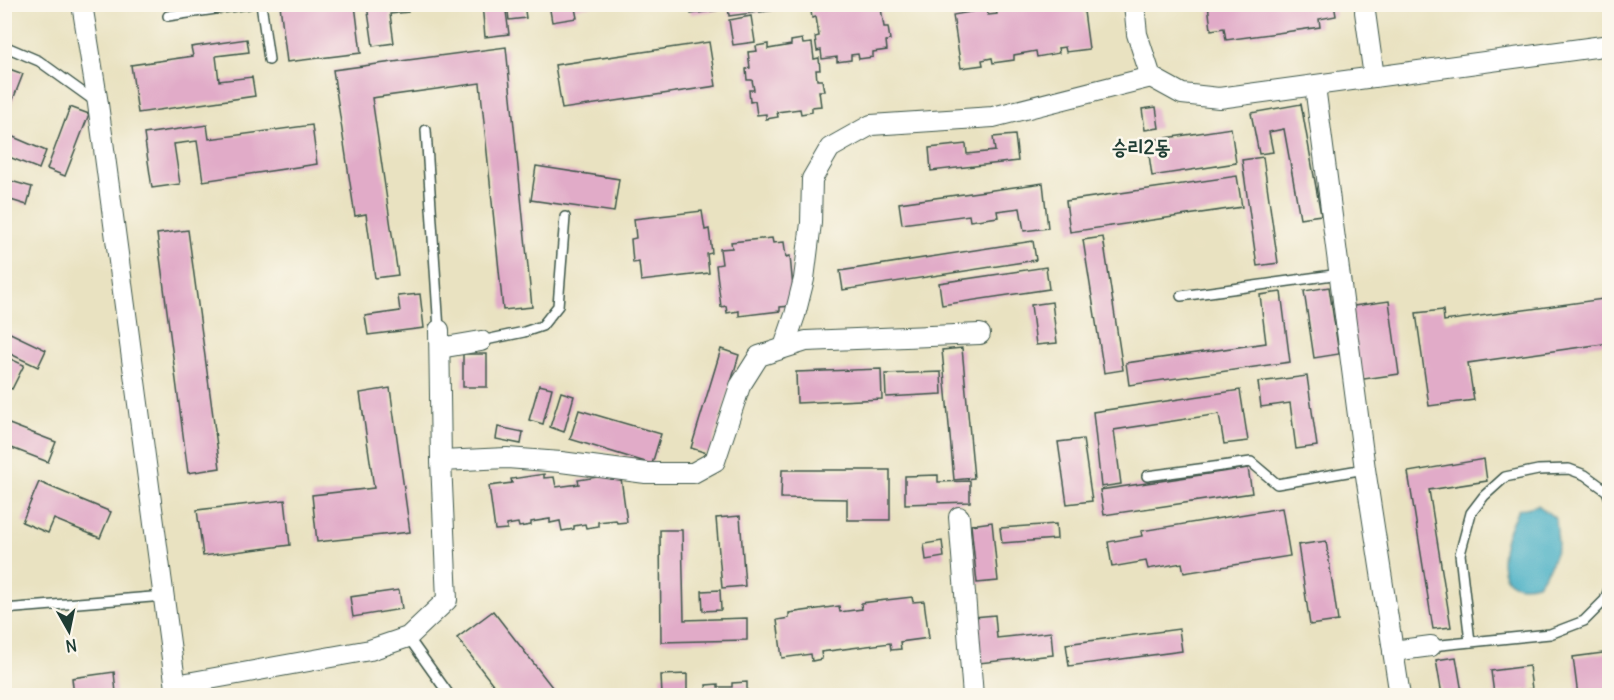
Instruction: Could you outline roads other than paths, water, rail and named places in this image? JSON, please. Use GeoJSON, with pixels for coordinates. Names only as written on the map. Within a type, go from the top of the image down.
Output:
{"type":"FeatureCollection","features":[{"type":"Feature","properties":{"kind":"street"},"geometry":{"type":"LineString","coordinates":[[82,4],[98,104],[177,690],[370,650],[408,637],[447,600],[439,339],[481,341]]}},
{"type":"Feature","properties":{"kind":"street"},"geometry":{"type":"LineString","coordinates":[[1134,4],[1137,34],[1151,78]]}},
{"type":"Feature","properties":{"kind":"street"},"geometry":{"type":"LineString","coordinates":[[1365,8],[1374,77]]}},
{"type":"Feature","properties":{"kind":"street"},"geometry":{"type":"LineString","coordinates":[[784,347],[804,279],[811,223],[812,179],[830,148],[871,125],[993,117],[1151,78],[1182,94],[1219,98],[1610,45]]}},
{"type":"Feature","properties":{"kind":"street"},"geometry":{"type":"LineString","coordinates":[[1315,86],[1365,469],[1400,696]]}},
{"type":"Feature","properties":{"kind":"street"},"geometry":{"type":"LineString","coordinates":[[441,461],[507,458],[561,462],[646,473],[693,473],[716,461],[740,386],[759,356],[806,341],[980,334]]}},
{"type":"Feature","properties":{"kind":"street"},"geometry":{"type":"LineString","coordinates":[[959,517],[973,696]]}},
{"type":"Feature","properties":{"kind":"street"},"geometry":{"type":"LineString","coordinates":[[1393,651],[1431,646]]}},
{"type":"Feature","properties":{"kind":"lane"},"geometry":{"type":"LineString","coordinates":[[168,16],[249,4]]}},
{"type":"Feature","properties":{"kind":"lane"},"geometry":{"type":"LineString","coordinates":[[261,4],[269,60]]}},
{"type":"Feature","properties":{"kind":"lane"},"geometry":{"type":"LineString","coordinates":[[4,45],[39,61],[98,104]]}},
{"type":"Feature","properties":{"kind":"lane"},"geometry":{"type":"LineString","coordinates":[[426,129],[439,339]]}},
{"type":"Feature","properties":{"kind":"lane"},"geometry":{"type":"LineString","coordinates":[[481,341],[542,326],[558,306],[565,217]]}},
{"type":"Feature","properties":{"kind":"lane"},"geometry":{"type":"LineString","coordinates":[[1181,296],[1340,274]]}},
{"type":"Feature","properties":{"kind":"lane"},"geometry":{"type":"LineString","coordinates":[[1147,476],[1251,462],[1277,484],[1365,469]]}},
{"type":"Feature","properties":{"kind":"lane"},"geometry":{"type":"LineString","coordinates":[[1470,642],[1460,554],[1471,513],[1484,496],[1505,477],[1538,470],[1569,469],[1585,475],[1607,491],[1610,499]]}},
{"type":"Feature","properties":{"kind":"lane"},"geometry":{"type":"LineString","coordinates":[[1431,646],[1550,634],[1584,621],[1605,600],[1610,585]]}},
{"type":"Feature","properties":{"kind":"lane"},"geometry":{"type":"LineString","coordinates":[[4,609],[164,597]]}},
{"type":"Feature","properties":{"kind":"lane"},"geometry":{"type":"LineString","coordinates":[[408,637],[450,696]]}},
{"type":"Feature","properties":{"kind":"water"},"geometry":{"type":"Polygon","coordinates":[[[1538,505],[1556,519],[1558,545],[1550,566],[1538,584],[1521,586],[1510,582],[1504,574],[1503,549],[1518,510],[1538,505]]]}},
{"type":"Feature","properties":{"kind":"district","name":"승리2동"},"geometry":{"type":"Point","coordinates":[1141,147]}}]}
